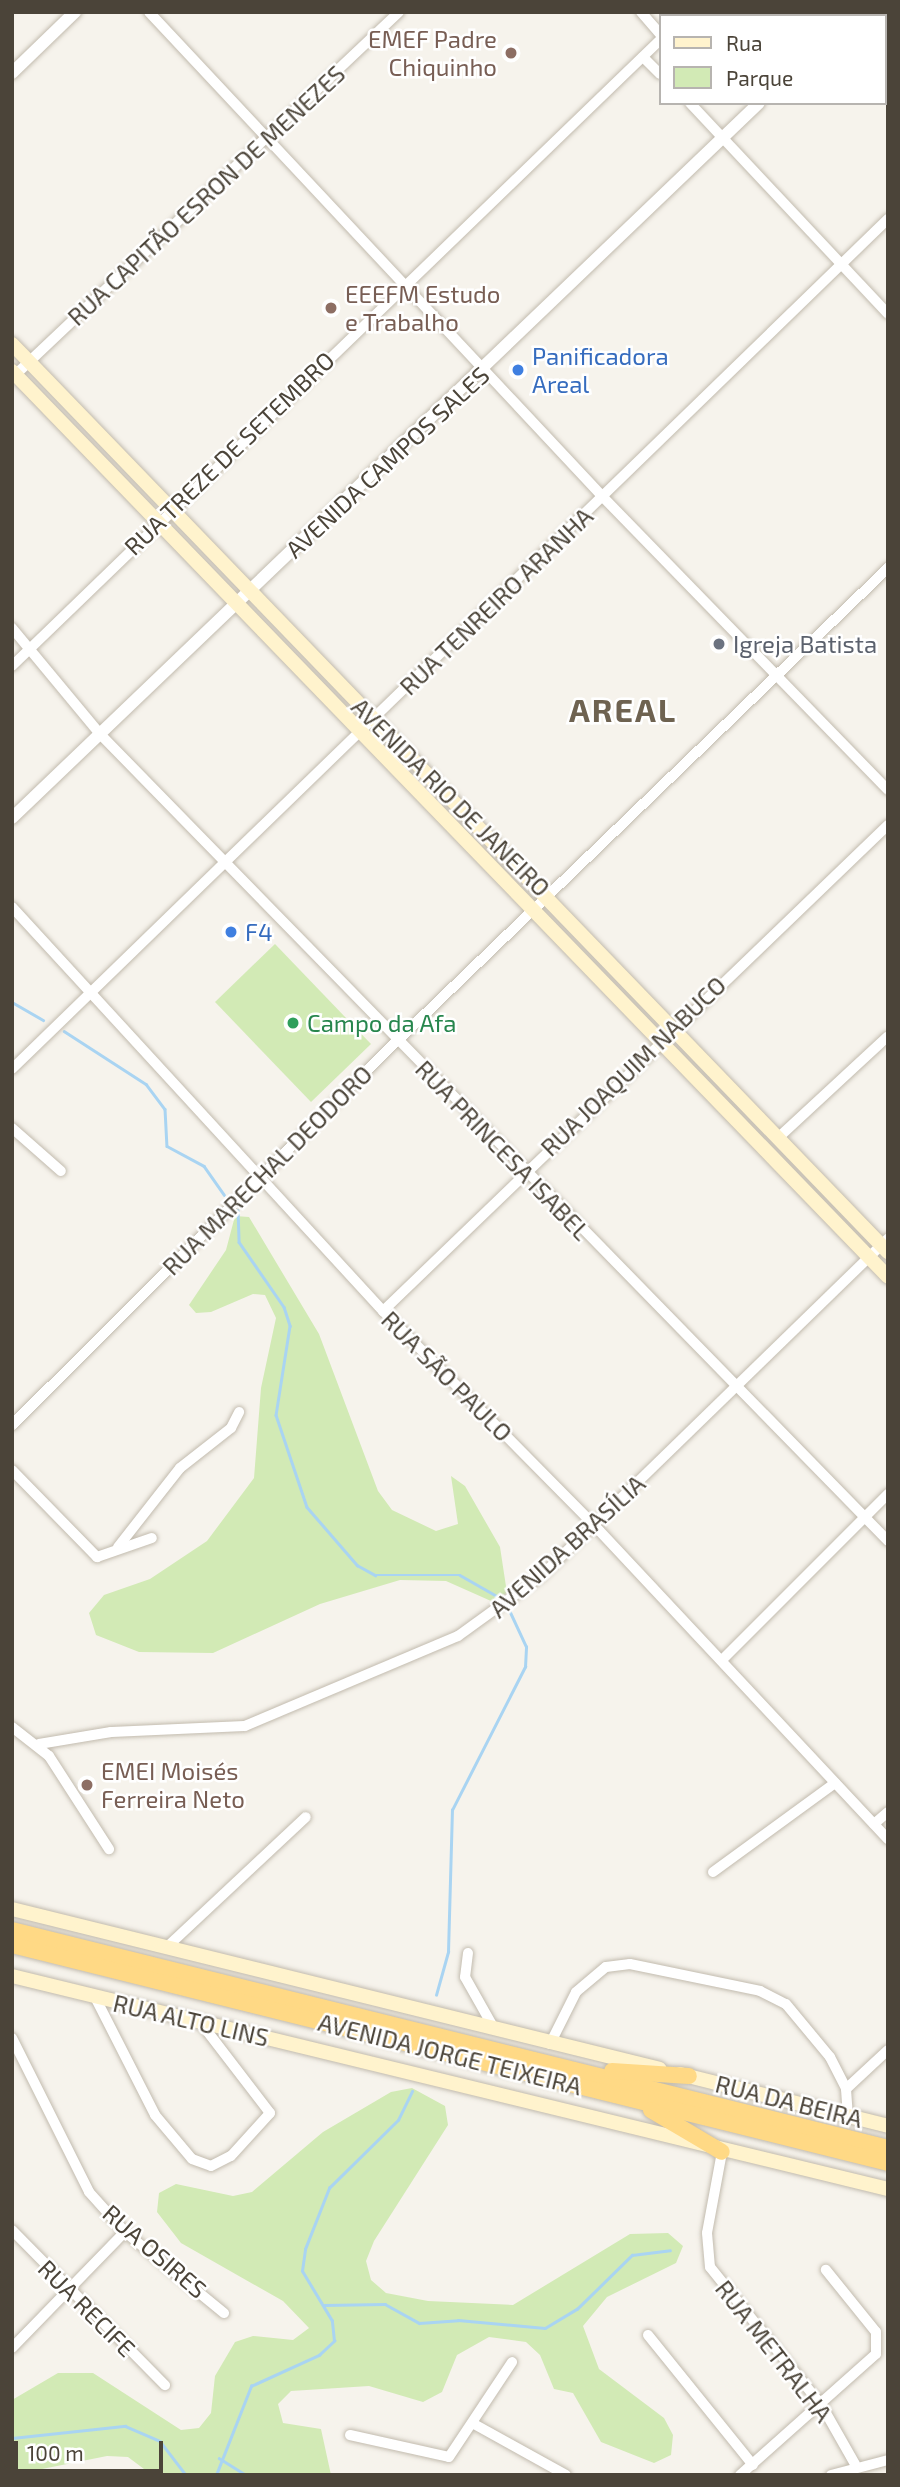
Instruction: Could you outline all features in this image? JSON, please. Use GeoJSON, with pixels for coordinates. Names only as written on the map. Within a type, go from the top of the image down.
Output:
{"type":"FeatureCollection","features":[{"type":"Feature","properties":{"kind":"highway","name":"AVENIDA JORGE TEIXEIRA"},"geometry":{"type":"LineString","coordinates":[[12,1930],[888,2148]]}},
{"type":"Feature","properties":{"kind":"highway","name":"AVENIDA JORGE TEIXEIRA"},"geometry":{"type":"LineString","coordinates":[[12,1945],[888,2162]]}},
{"type":"Feature","properties":{"kind":"highway"},"geometry":{"type":"LineString","coordinates":[[536,2061],[689,2076]]}},
{"type":"Feature","properties":{"kind":"highway"},"geometry":{"type":"LineString","coordinates":[[630,2099],[722,2151]]}},
{"type":"Feature","properties":{"kind":"main road","name":"AVENIDA RIO DE JANEIRO"},"geometry":{"type":"LineString","coordinates":[[12,344],[372,718],[550,895],[671,1027],[885,1245]]}},
{"type":"Feature","properties":{"kind":"main road","name":"AVENIDA RIO DE JANEIRO"},"geometry":{"type":"LineString","coordinates":[[13,374],[534,911],[656,1043],[888,1277]]}},
{"type":"Feature","properties":{"kind":"main road","name":"RUA DA BEIRA"},"geometry":{"type":"LineString","coordinates":[[12,1909],[495,2031],[888,2126]]}},
{"type":"Feature","properties":{"kind":"main road","name":"RUA ALTO LINS"},"geometry":{"type":"LineString","coordinates":[[12,1976],[494,2090],[722,2151]]}},
{"type":"Feature","properties":{"kind":"main road"},"geometry":{"type":"LineString","coordinates":[[722,2151],[888,2189]]}},
{"type":"Feature","properties":{"kind":"street"},"geometry":{"type":"LineString","coordinates":[[12,73],[75,12]]}},
{"type":"Feature","properties":{"kind":"street"},"geometry":{"type":"LineString","coordinates":[[149,12],[401,285],[776,677],[888,790]]}},
{"type":"Feature","properties":{"kind":"street","name":"RUA CAPITÃO ESRON DE MENEZES"},"geometry":{"type":"LineString","coordinates":[[13,374],[29,362],[399,12]]}},
{"type":"Feature","properties":{"kind":"street"},"geometry":{"type":"LineString","coordinates":[[641,12],[659,33]]}},
{"type":"Feature","properties":{"kind":"street","name":"RUA TREZE DE SETEMBRO"},"geometry":{"type":"LineString","coordinates":[[12,666],[401,285],[659,41]]}},
{"type":"Feature","properties":{"kind":"street"},"geometry":{"type":"LineString","coordinates":[[643,57],[659,73]]}},
{"type":"Feature","properties":{"kind":"street"},"geometry":{"type":"LineString","coordinates":[[692,105],[888,314]]}},
{"type":"Feature","properties":{"kind":"street","name":"AVENIDA CAMPOS SALES"},"geometry":{"type":"LineString","coordinates":[[12,818],[250,590],[484,372],[757,105]]}},
{"type":"Feature","properties":{"kind":"street","name":"RUA TENREIRO ARANHA"},"geometry":{"type":"LineString","coordinates":[[12,1069],[229,863],[372,718],[604,498],[888,219]]}},
{"type":"Feature","properties":{"kind":"street","name":"RUA MARECHAL DEODORO"},"geometry":{"type":"LineString","coordinates":[[12,1425],[397,1041],[888,568]]}},
{"type":"Feature","properties":{"kind":"street","name":"RUA PRINCESA ISABEL"},"geometry":{"type":"LineString","coordinates":[[12,628],[100,734],[229,863],[524,1172],[888,1541]]}},
{"type":"Feature","properties":{"kind":"street","name":"RUA JOAQUIM NABUCO"},"geometry":{"type":"LineString","coordinates":[[383,1311],[671,1027],[888,825]]}},
{"type":"Feature","properties":{"kind":"street","name":"RUA SÃO PAULO"},"geometry":{"type":"LineString","coordinates":[[12,907],[261,1175],[383,1311],[594,1525],[888,1839]]}},
{"type":"Feature","properties":{"kind":"street"},"geometry":{"type":"LineString","coordinates":[[779,1137],[887,1037]]}},
{"type":"Feature","properties":{"kind":"street"},"geometry":{"type":"LineString","coordinates":[[12,1128],[61,1171]]}},
{"type":"Feature","properties":{"kind":"street","name":"AVENIDA BRASÍLIA"},"geometry":{"type":"LineString","coordinates":[[39,1744],[246,1726],[429,1649],[500,1610],[594,1525],[868,1257],[885,1245]]}},
{"type":"Feature","properties":{"kind":"street"},"geometry":{"type":"LineString","coordinates":[[118,1546],[180,1468],[231,1428],[239,1412]]}},
{"type":"Feature","properties":{"kind":"street"},"geometry":{"type":"LineString","coordinates":[[12,1470],[93,1555],[152,1538]]}},
{"type":"Feature","properties":{"kind":"street"},"geometry":{"type":"LineString","coordinates":[[722,1660],[888,1494]]}},
{"type":"Feature","properties":{"kind":"street"},"geometry":{"type":"LineString","coordinates":[[12,1727],[39,1744],[109,1849]]}},
{"type":"Feature","properties":{"kind":"street"},"geometry":{"type":"LineString","coordinates":[[713,1872],[835,1783]]}},
{"type":"Feature","properties":{"kind":"street"},"geometry":{"type":"LineString","coordinates":[[874,1824],[888,1812]]}},
{"type":"Feature","properties":{"kind":"street"},"geometry":{"type":"LineString","coordinates":[[166,1947],[306,1817]]}},
{"type":"Feature","properties":{"kind":"street"},"geometry":{"type":"LineString","coordinates":[[468,1953],[465,1977],[495,2031]]}},
{"type":"Feature","properties":{"kind":"street"},"geometry":{"type":"LineString","coordinates":[[550,2044],[569,2003],[606,1967],[630,1964],[769,1994],[830,2057],[846,2089],[848,2115]]}},
{"type":"Feature","properties":{"kind":"street"},"geometry":{"type":"LineString","coordinates":[[95,1997],[138,2087],[192,2159],[207,2166],[226,2161],[270,2113],[217,2038],[198,2021]]}},
{"type":"Feature","properties":{"kind":"street","name":"RUA OSIRES"},"geometry":{"type":"LineString","coordinates":[[12,2038],[76,2172],[125,2232],[224,2313]]}},
{"type":"Feature","properties":{"kind":"street"},"geometry":{"type":"LineString","coordinates":[[846,2089],[888,2050]]}},
{"type":"Feature","properties":{"kind":"street","name":"RUA METRALHA"},"geometry":{"type":"LineString","coordinates":[[722,2151],[707,2233],[710,2267],[822,2406],[855,2464]]}},
{"type":"Feature","properties":{"kind":"street","name":"RUA RECIFE"},"geometry":{"type":"LineString","coordinates":[[12,2230],[70,2294],[165,2385]]}},
{"type":"Feature","properties":{"kind":"street"},"geometry":{"type":"LineString","coordinates":[[12,2348],[70,2294],[125,2232]]}},
{"type":"Feature","properties":{"kind":"street"},"geometry":{"type":"LineString","coordinates":[[740,2475],[873,2359],[879,2340],[826,2270]]}},
{"type":"Feature","properties":{"kind":"street"},"geometry":{"type":"LineString","coordinates":[[648,2335],[753,2465]]}},
{"type":"Feature","properties":{"kind":"street"},"geometry":{"type":"LineString","coordinates":[[350,2435],[444,2459],[474,2424],[512,2362]]}},
{"type":"Feature","properties":{"kind":"street"},"geometry":{"type":"LineString","coordinates":[[474,2424],[566,2475]]}},
{"type":"Feature","properties":{"kind":"street"},"geometry":{"type":"LineString","coordinates":[[831,2475],[855,2464],[888,2460]]}},
{"type":"Feature","properties":{"kind":"green space","name":"Campo da Afa"},"geometry":{"type":"Polygon","coordinates":[[[275,944],[371,1044],[311,1102],[215,1002],[275,944]]]}},
{"type":"Feature","properties":{"kind":"green space"},"geometry":{"type":"Polygon","coordinates":[[[235,1216],[249,1217],[319,1334],[378,1491],[392,1510],[436,1531],[458,1524],[451,1476],[465,1486],[500,1547],[507,1593],[491,1601],[446,1581],[400,1580],[320,1604],[213,1653],[139,1652],[96,1635],[89,1613],[104,1595],[150,1579],[207,1541],[254,1478],[261,1388],[276,1318],[265,1295],[253,1294],[211,1312],[196,1313],[189,1305],[226,1250],[235,1216]]]}},
{"type":"Feature","properties":{"kind":"green space"},"geometry":{"type":"Polygon","coordinates":[[[412,2088],[445,2106],[448,2125],[374,2241],[366,2261],[371,2280],[386,2293],[428,2301],[513,2305],[630,2234],[668,2233],[683,2246],[676,2263],[607,2297],[583,2326],[599,2369],[664,2418],[673,2435],[671,2455],[654,2463],[601,2442],[573,2393],[554,2389],[540,2355],[526,2342],[489,2337],[457,2355],[442,2392],[423,2402],[369,2386],[291,2391],[278,2404],[283,2423],[321,2429],[331,2475],[152,2475],[128,2457],[107,2456],[12,2475],[12,2400],[58,2373],[93,2373],[181,2430],[199,2428],[211,2413],[215,2376],[235,2342],[253,2336],[293,2340],[309,2328],[283,2301],[181,2243],[157,2212],[159,2193],[176,2184],[233,2196],[252,2192],[323,2132],[391,2092],[412,2088]]]}},
{"type":"Feature","properties":{"kind":"waterway"},"geometry":{"type":"LineString","coordinates":[[12,1002],[43,1020]]}},
{"type":"Feature","properties":{"kind":"waterway"},"geometry":{"type":"LineString","coordinates":[[64,1031],[146,1084],[165,1109],[167,1146],[204,1166],[224,1195]]}},
{"type":"Feature","properties":{"kind":"waterway"},"geometry":{"type":"LineString","coordinates":[[238,1210],[239,1242],[284,1307],[290,1326],[276,1415],[307,1507],[357,1565],[375,1575],[460,1575],[502,1599]]}},
{"type":"Feature","properties":{"kind":"waterway"},"geometry":{"type":"LineString","coordinates":[[436,1995],[448,1952],[452,1810],[525,1667],[526,1647],[506,1604]]}},
{"type":"Feature","properties":{"kind":"waterway"},"geometry":{"type":"LineString","coordinates":[[216,2475],[251,2386],[319,2355],[334,2341],[332,2321],[302,2271],[305,2249],[329,2188],[398,2120],[412,2091]]}},
{"type":"Feature","properties":{"kind":"waterway"},"geometry":{"type":"LineString","coordinates":[[323,2305],[385,2304],[419,2323],[458,2320],[545,2328],[577,2309],[632,2255],[670,2250]]}},
{"type":"Feature","properties":{"kind":"waterway"},"geometry":{"type":"LineString","coordinates":[[12,2438],[125,2426],[160,2441],[186,2475]]}},
{"type":"Feature","properties":{"kind":"waterway"},"geometry":{"type":"LineString","coordinates":[[219,2458],[246,2475]]}},
{"type":"Feature","properties":{"kind":"place","name":"EMEF Padre Chiquinho"},"geometry":{"type":"Point","coordinates":[511,53]}},
{"type":"Feature","properties":{"kind":"place","name":"EEEFM Estudo e Trabalho"},"geometry":{"type":"Point","coordinates":[331,308]}},
{"type":"Feature","properties":{"kind":"place","name":"Panificadora Areal"},"geometry":{"type":"Point","coordinates":[518,370]}},
{"type":"Feature","properties":{"kind":"place","name":"Igreja Batista"},"geometry":{"type":"Point","coordinates":[719,644]}},
{"type":"Feature","properties":{"kind":"place","name":"F4"},"geometry":{"type":"Point","coordinates":[231,932]}},
{"type":"Feature","properties":{"kind":"place","name":"Campo da Afa"},"geometry":{"type":"Point","coordinates":[293,1023]}},
{"type":"Feature","properties":{"kind":"place","name":"EMEI Moisés Ferreira Neto"},"geometry":{"type":"Point","coordinates":[87,1785]}},
{"type":"Feature","properties":{"kind":"district","name":"AREAL"},"geometry":{"type":"Point","coordinates":[623,709]}}]}
